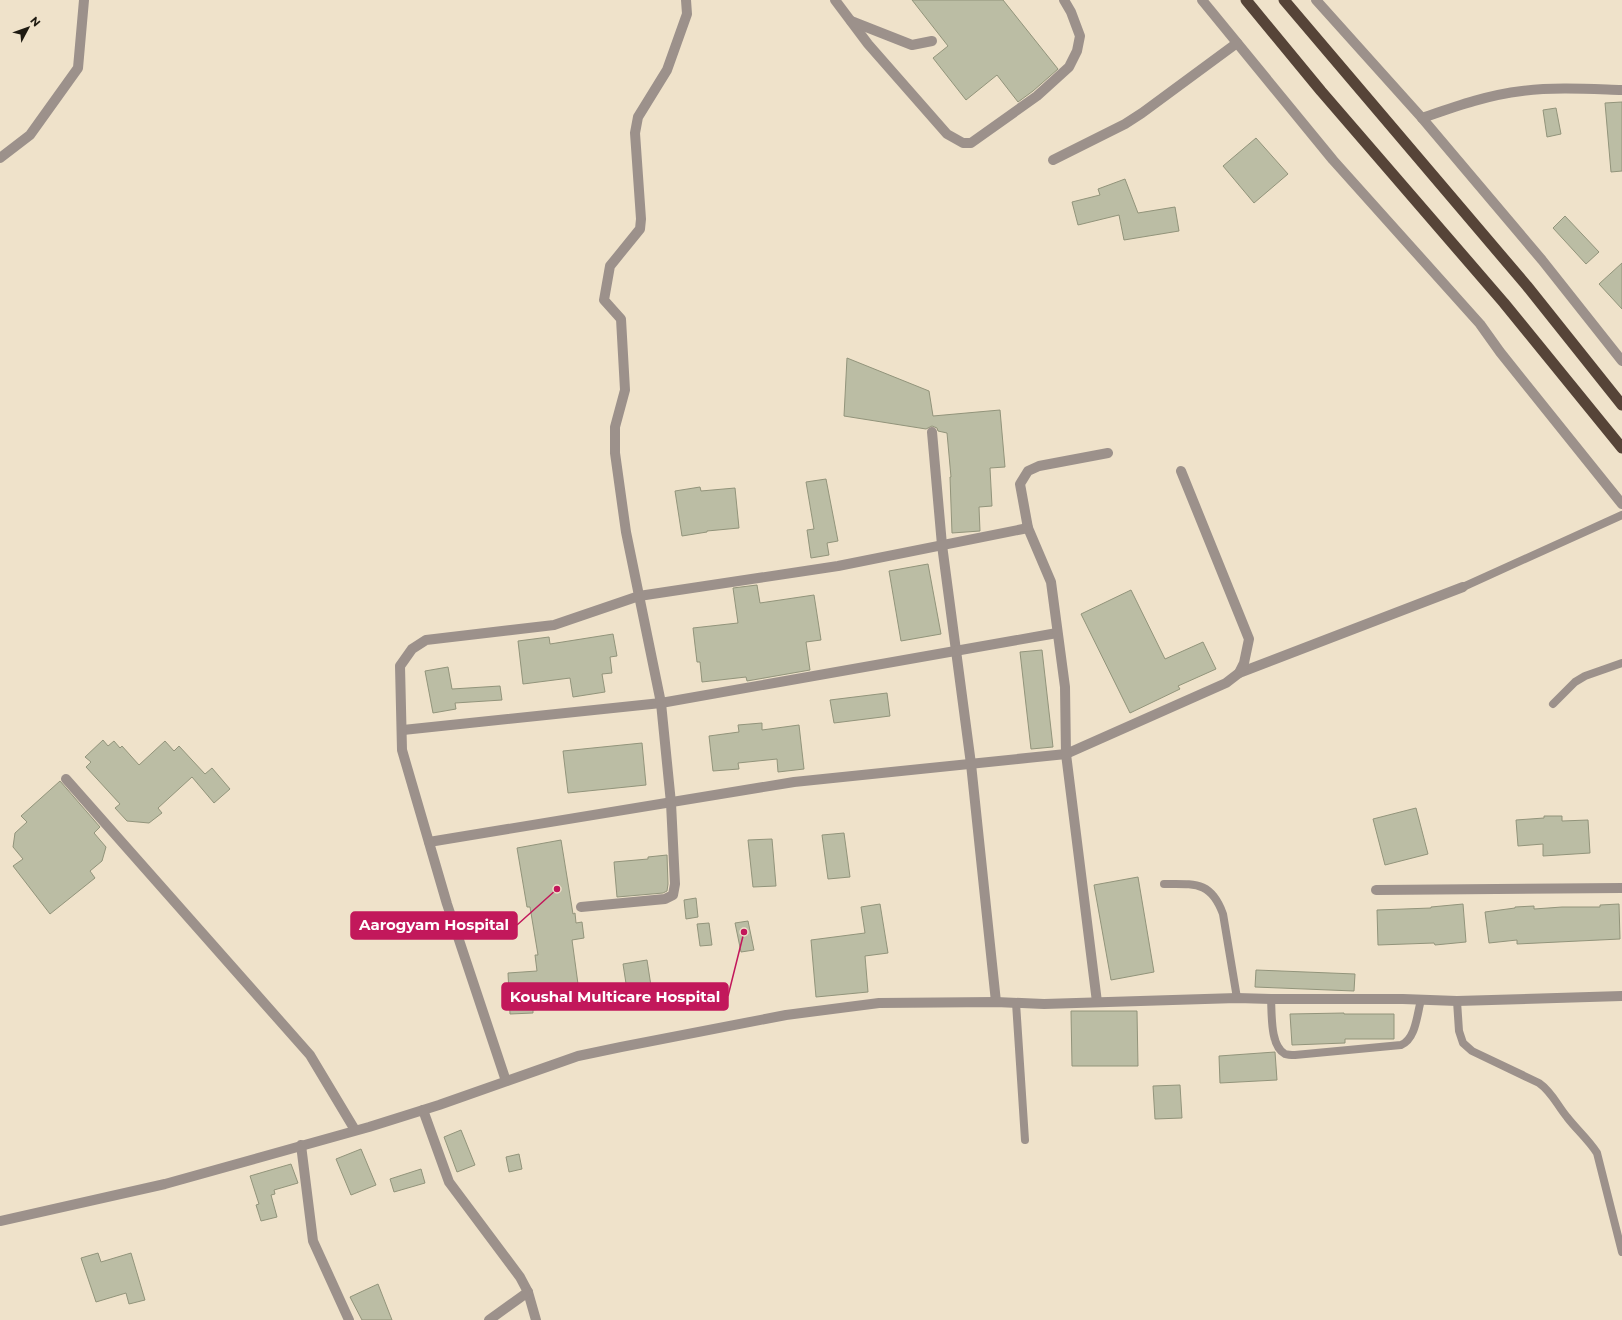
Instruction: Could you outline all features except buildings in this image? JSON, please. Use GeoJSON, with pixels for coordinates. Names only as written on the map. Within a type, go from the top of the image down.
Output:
{"type":"FeatureCollection","features":[{"type":"Feature","properties":{"kind":"highway"},"geometry":{"type":"LineString","coordinates":[[1246,0],[1321,91],[1504,303],[1622,448]]}},
{"type":"Feature","properties":{"kind":"highway"},"geometry":{"type":"LineString","coordinates":[[1284,0],[1527,286],[1622,404]]}},
{"type":"Feature","properties":{"kind":"street"},"geometry":{"type":"LineString","coordinates":[[0,158],[30,135],[78,68],[84,0]]}},
{"type":"Feature","properties":{"kind":"street"},"geometry":{"type":"LineString","coordinates":[[581,907],[665,899],[673,895],[675,884],[671,804],[661,703],[626,532],[615,453],[615,427],[625,390],[621,319],[604,300],[610,266],[640,229],[641,219],[635,133],[638,117],[666,70],[687,14],[686,0]]}},
{"type":"Feature","properties":{"kind":"street"},"geometry":{"type":"LineString","coordinates":[[835,0],[849,21],[947,134],[963,143],[971,143],[1037,96],[1069,67],[1077,51],[1080,36],[1071,12],[1064,0]]}},
{"type":"Feature","properties":{"kind":"street"},"geometry":{"type":"LineString","coordinates":[[1202,0],[1333,160],[1480,324],[1500,352],[1622,504]]}},
{"type":"Feature","properties":{"kind":"street"},"geometry":{"type":"LineString","coordinates":[[1316,0],[1422,118],[1542,260],[1622,361]]}},
{"type":"Feature","properties":{"kind":"street"},"geometry":{"type":"LineString","coordinates":[[849,21],[912,45],[932,41]]}},
{"type":"Feature","properties":{"kind":"street"},"geometry":{"type":"LineString","coordinates":[[1053,160],[1131,120],[1237,42]]}},
{"type":"Feature","properties":{"kind":"street"},"geometry":{"type":"LineString","coordinates":[[1422,118],[1482,99],[1521,91],[1570,88],[1622,90]]}},
{"type":"Feature","properties":{"kind":"street"},"geometry":{"type":"LineString","coordinates":[[932,432],[942,545],[971,764],[996,1002]]}},
{"type":"Feature","properties":{"kind":"street"},"geometry":{"type":"LineString","coordinates":[[1098,1002],[1066,754],[1065,687],[1051,582],[1028,528],[1020,484],[1028,471],[1039,466],[1108,453]]}},
{"type":"Feature","properties":{"kind":"street"},"geometry":{"type":"LineString","coordinates":[[1181,471],[1249,639],[1244,663],[1239,673]]}},
{"type":"Feature","properties":{"kind":"street"},"geometry":{"type":"LineString","coordinates":[[506,1081],[447,904],[402,750],[403,730],[400,666],[412,649],[426,640],[554,624],[639,596],[838,566],[1028,528]]}},
{"type":"Feature","properties":{"kind":"street"},"geometry":{"type":"LineString","coordinates":[[429,842],[671,804],[794,782],[1066,754],[1226,683],[1239,673],[1463,587]]}},
{"type":"Feature","properties":{"kind":"street"},"geometry":{"type":"LineString","coordinates":[[403,730],[661,703],[1057,633]]}},
{"type":"Feature","properties":{"kind":"street"},"geometry":{"type":"LineString","coordinates":[[66,779],[310,1054],[355,1130]]}},
{"type":"Feature","properties":{"kind":"street"},"geometry":{"type":"LineString","coordinates":[[1376,890],[1622,888]]}},
{"type":"Feature","properties":{"kind":"street"},"geometry":{"type":"LineString","coordinates":[[0,1221],[165,1184],[355,1130],[423,1110],[578,1056],[786,1015],[879,1004],[996,1002],[1044,1004],[1237,998],[1458,1001],[1622,996]]}},
{"type":"Feature","properties":{"kind":"street"},"geometry":{"type":"LineString","coordinates":[[423,1110],[449,1182],[520,1277],[528,1292],[536,1320]]}},
{"type":"Feature","properties":{"kind":"street"},"geometry":{"type":"LineString","coordinates":[[301,1145],[313,1241],[349,1320]]}},
{"type":"Feature","properties":{"kind":"street"},"geometry":{"type":"LineString","coordinates":[[489,1320],[528,1292]]}},
{"type":"Feature","properties":{"kind":"lane"},"geometry":{"type":"LineString","coordinates":[[1463,587],[1622,515]]}},
{"type":"Feature","properties":{"kind":"lane"},"geometry":{"type":"LineString","coordinates":[[1552,704],[1575,682],[1585,676],[1622,663]]}},
{"type":"Feature","properties":{"kind":"lane"},"geometry":{"type":"LineString","coordinates":[[1164,884],[1197,884],[1208,891],[1218,901],[1223,914],[1237,998]]}},
{"type":"Feature","properties":{"kind":"lane"},"geometry":{"type":"LineString","coordinates":[[1271,999],[1274,1038],[1285,1054],[1295,1055],[1401,1045],[1407,1043],[1411,1036],[1421,1000]]}},
{"type":"Feature","properties":{"kind":"lane"},"geometry":{"type":"LineString","coordinates":[[1458,1001],[1458,1031],[1463,1042],[1472,1051],[1539,1083],[1546,1088],[1553,1095],[1567,1117],[1598,1153],[1622,1252]]}},
{"type":"Feature","properties":{"kind":"lane"},"geometry":{"type":"LineString","coordinates":[[1016,1003],[1025,1140]]}},
{"type":"Feature","properties":{"kind":"place","name":"Aarogyam Hospital"},"geometry":{"type":"Point","coordinates":[557,889]}},
{"type":"Feature","properties":{"kind":"place","name":"Koushal Multicare Hospital"},"geometry":{"type":"Point","coordinates":[744,932]}}]}
